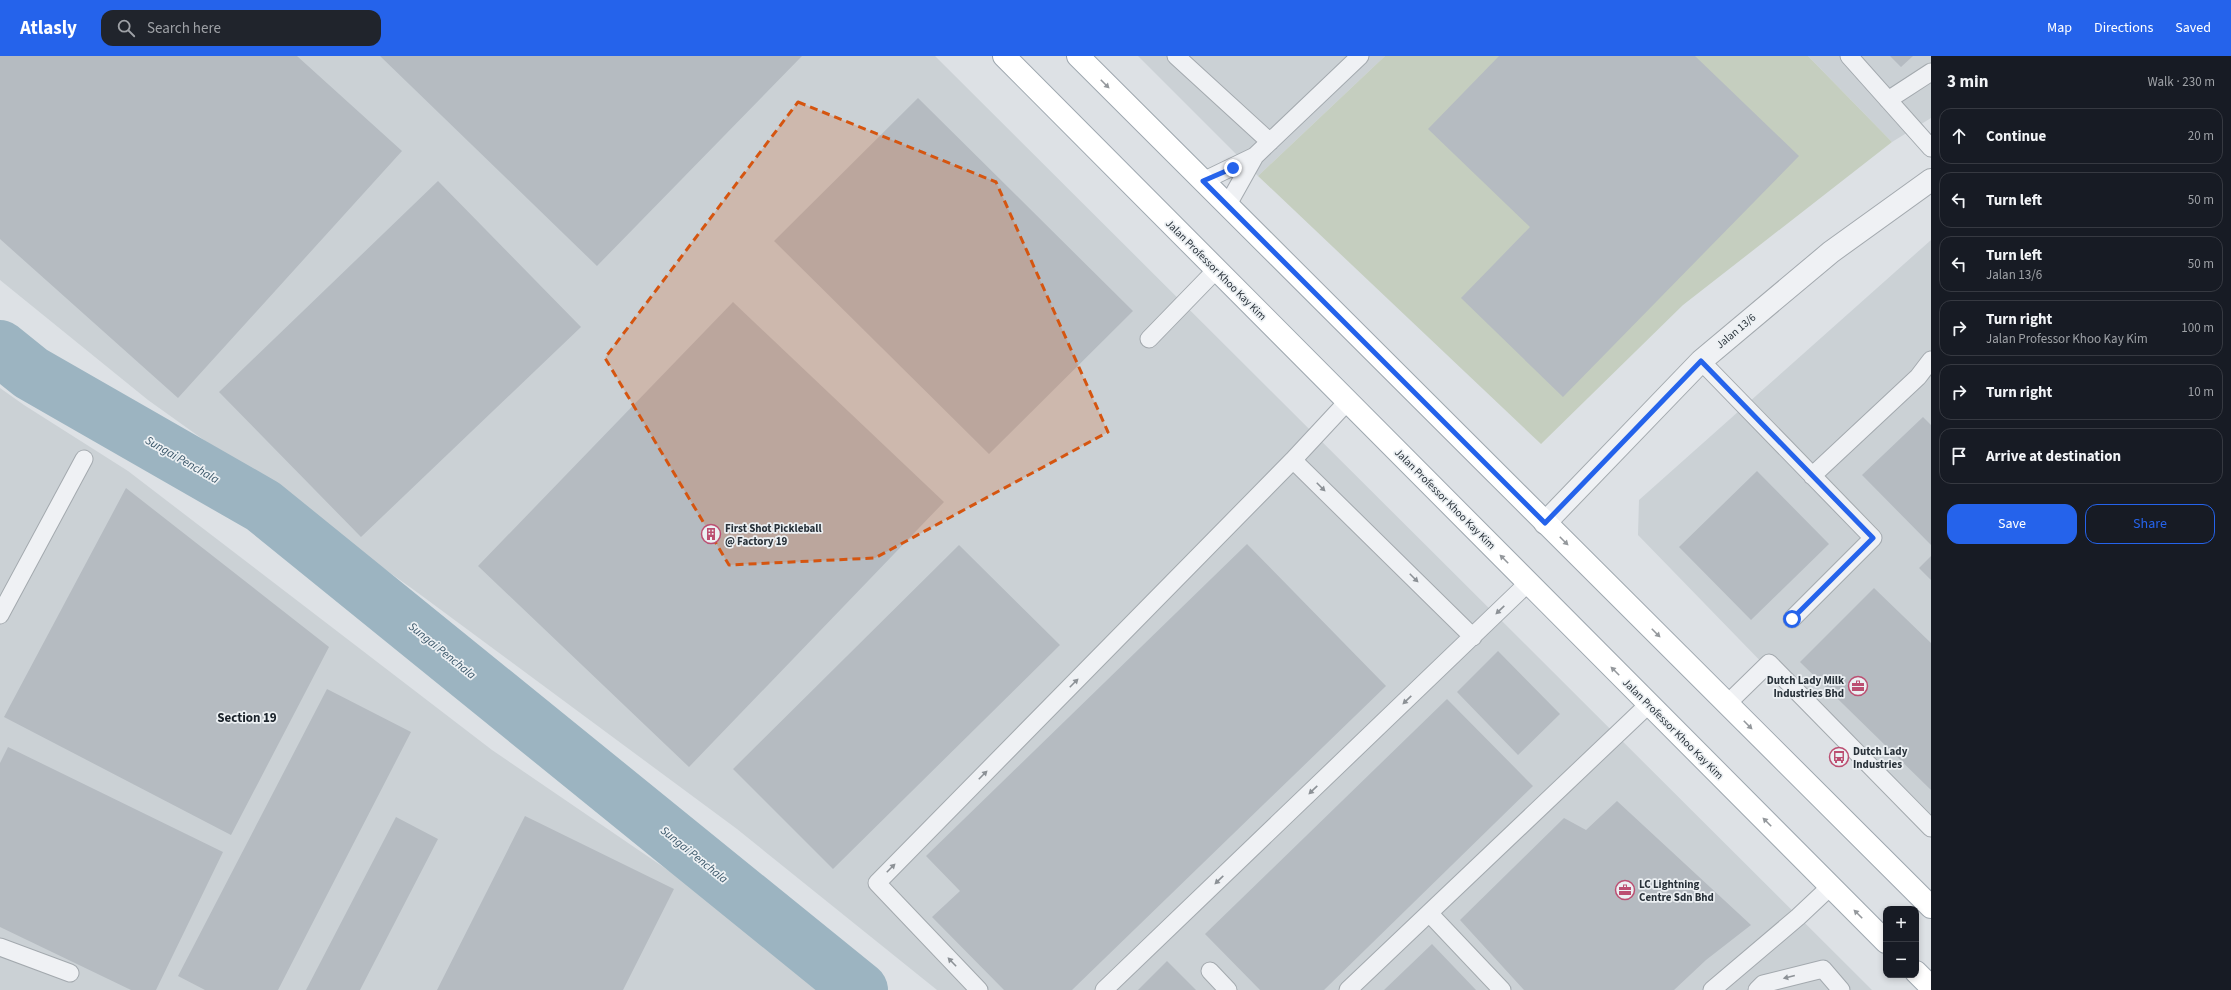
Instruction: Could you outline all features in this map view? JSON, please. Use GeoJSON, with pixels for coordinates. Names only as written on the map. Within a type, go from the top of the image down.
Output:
{"type":"FeatureCollection","features":[{"type":"Feature","properties":{"kind":"main road","name":"Jalan Professor Khoo Kay Kim"},"geometry":{"type":"LineString","coordinates":[[1004,56],[1883,939]]}},
{"type":"Feature","properties":{"kind":"main road"},"geometry":{"type":"LineString","coordinates":[[1078,56],[1931,907]]}},
{"type":"Feature","properties":{"kind":"main road"},"geometry":{"type":"LineString","coordinates":[[1919,975],[1931,987]]}},
{"type":"Feature","properties":{"kind":"street","name":"Jalan 13/6"},"geometry":{"type":"LineString","coordinates":[[1545,523],[1701,361],[1831,252],[1927,187]]}},
{"type":"Feature","properties":{"kind":"lane"},"geometry":{"type":"LineString","coordinates":[[1176,56],[1270,142]]}},
{"type":"Feature","properties":{"kind":"lane"},"geometry":{"type":"LineString","coordinates":[[1227,206],[1256,156],[1360,56]]}},
{"type":"Feature","properties":{"kind":"lane"},"geometry":{"type":"LineString","coordinates":[[1849,56],[1931,148]]}},
{"type":"Feature","properties":{"kind":"lane"},"geometry":{"type":"LineString","coordinates":[[1888,100],[1931,72]]}},
{"type":"Feature","properties":{"kind":"lane"},"geometry":{"type":"LineString","coordinates":[[1203,181],[1256,156]]}},
{"type":"Feature","properties":{"kind":"lane"},"geometry":{"type":"LineString","coordinates":[[1149,338],[1216,270]]}},
{"type":"Feature","properties":{"kind":"lane"},"geometry":{"type":"LineString","coordinates":[[1812,476],[1918,377],[1931,360]]}},
{"type":"Feature","properties":{"kind":"lane"},"geometry":{"type":"LineString","coordinates":[[1701,361],[1873,538],[1792,619]]}},
{"type":"Feature","properties":{"kind":"lane"},"geometry":{"type":"LineString","coordinates":[[979,990],[877,883],[1293,460],[1347,402]]}},
{"type":"Feature","properties":{"kind":"lane"},"geometry":{"type":"LineString","coordinates":[[0,615],[84,459]]}},
{"type":"Feature","properties":{"kind":"lane"},"geometry":{"type":"LineString","coordinates":[[1293,460],[1473,637]]}},
{"type":"Feature","properties":{"kind":"lane"},"geometry":{"type":"LineString","coordinates":[[1104,990],[1528,583]]}},
{"type":"Feature","properties":{"kind":"lane"},"geometry":{"type":"LineString","coordinates":[[1727,704],[1769,663],[1931,828]]}},
{"type":"Feature","properties":{"kind":"lane"},"geometry":{"type":"LineString","coordinates":[[1348,990],[1649,704]]}},
{"type":"Feature","properties":{"kind":"lane"},"geometry":{"type":"LineString","coordinates":[[1712,990],[1798,917],[1831,886]]}},
{"type":"Feature","properties":{"kind":"lane"},"geometry":{"type":"LineString","coordinates":[[1430,913],[1502,990]]}},
{"type":"Feature","properties":{"kind":"lane"},"geometry":{"type":"LineString","coordinates":[[0,947],[70,973]]}},
{"type":"Feature","properties":{"kind":"lane"},"geometry":{"type":"LineString","coordinates":[[1756,990],[1762,984],[1823,968],[1841,990]]}},
{"type":"Feature","properties":{"kind":"lane"},"geometry":{"type":"LineString","coordinates":[[1210,971],[1228,990]]}},
{"type":"Feature","properties":{"kind":"highlighted area"},"geometry":{"type":"Polygon","coordinates":[[[798,102],[996,182],[1108,432],[875,558],[729,565],[605,358],[798,102]]]}},
{"type":"Feature","properties":{"kind":"shaded area"},"geometry":{"type":"Polygon","coordinates":[[[0,56],[935,56],[1872,990],[937,990],[737,829],[414,590],[148,400],[0,280],[0,56]]]}},
{"type":"Feature","properties":{"kind":"shaded area"},"geometry":{"type":"Polygon","coordinates":[[[1138,56],[1385,56],[1258,176],[1138,56]]]}},
{"type":"Feature","properties":{"kind":"shaded area"},"geometry":{"type":"Polygon","coordinates":[[[1808,56],[1931,56],[1931,118],[1892,142],[1808,56]]]}},
{"type":"Feature","properties":{"kind":"shaded area","name":"Dutch Lady Milk Industries Bhd"},"geometry":{"type":"Polygon","coordinates":[[[1931,240],[1931,837],[1638,535],[1639,500],[1931,240]]]}},
{"type":"Feature","properties":{"kind":"shaded area"},"geometry":{"type":"Polygon","coordinates":[[[0,388],[24,405],[128,471],[492,750],[697,890],[826,990],[0,990],[0,388]]]}},
{"type":"Feature","properties":{"kind":"green space"},"geometry":{"type":"Polygon","coordinates":[[[1385,56],[1808,56],[1892,142],[1683,305],[1541,444],[1258,176],[1385,56]]]}},
{"type":"Feature","properties":{"kind":"building"},"geometry":{"type":"Polygon","coordinates":[[[0,56],[297,56],[402,151],[178,398],[0,239],[0,56]]]}},
{"type":"Feature","properties":{"kind":"building"},"geometry":{"type":"Polygon","coordinates":[[[380,56],[802,56],[597,266],[380,56]]]}},
{"type":"Feature","properties":{"kind":"building"},"geometry":{"type":"Polygon","coordinates":[[[1499,56],[1695,56],[1799,156],[1563,397],[1461,298],[1530,227],[1428,129],[1499,56]]]}},
{"type":"Feature","properties":{"kind":"building"},"geometry":{"type":"Polygon","coordinates":[[[1890,56],[1913,56],[1901,67],[1890,56]]]}},
{"type":"Feature","properties":{"kind":"building"},"geometry":{"type":"Polygon","coordinates":[[[918,98],[1133,311],[989,454],[774,241],[918,98]]]}},
{"type":"Feature","properties":{"kind":"building"},"geometry":{"type":"Polygon","coordinates":[[[438,181],[581,327],[361,537],[219,392],[438,181]]]}},
{"type":"Feature","properties":{"kind":"building","name":"First Shot Pickleball @ Factory 19"},"geometry":{"type":"Polygon","coordinates":[[[733,302],[944,502],[689,767],[478,566],[733,302]]]}},
{"type":"Feature","properties":{"kind":"building"},"geometry":{"type":"Polygon","coordinates":[[[1923,417],[1931,425],[1931,545],[1862,475],[1923,417]]]}},
{"type":"Feature","properties":{"kind":"building"},"geometry":{"type":"Polygon","coordinates":[[[1757,471],[1829,544],[1751,620],[1679,547],[1757,471]]]}},
{"type":"Feature","properties":{"kind":"building"},"geometry":{"type":"Polygon","coordinates":[[[126,488],[329,647],[231,835],[4,717],[126,488]]]}},
{"type":"Feature","properties":{"kind":"building"},"geometry":{"type":"Polygon","coordinates":[[[1247,544],[1386,686],[1072,990],[1004,990],[932,917],[960,891],[926,856],[1247,544]]]}},
{"type":"Feature","properties":{"kind":"building"},"geometry":{"type":"Polygon","coordinates":[[[959,545],[1060,645],[833,869],[733,769],[959,545]]]}},
{"type":"Feature","properties":{"kind":"building"},"geometry":{"type":"Polygon","coordinates":[[[1931,556],[1931,580],[1919,568],[1931,556]]]}},
{"type":"Feature","properties":{"kind":"building"},"geometry":{"type":"Polygon","coordinates":[[[1874,588],[1931,643],[1931,790],[1800,662],[1874,588]]]}},
{"type":"Feature","properties":{"kind":"building"},"geometry":{"type":"Polygon","coordinates":[[[1498,651],[1560,714],[1518,755],[1457,692],[1498,651]]]}},
{"type":"Feature","properties":{"kind":"building"},"geometry":{"type":"Polygon","coordinates":[[[327,689],[411,732],[278,990],[205,990],[178,976],[327,689]]]}},
{"type":"Feature","properties":{"kind":"building"},"geometry":{"type":"Polygon","coordinates":[[[1447,699],[1533,786],[1324,990],[1260,990],[1205,934],[1447,699]]]}},
{"type":"Feature","properties":{"kind":"building"},"geometry":{"type":"Polygon","coordinates":[[[8,747],[223,852],[156,990],[131,990],[0,927],[0,763],[8,747]]]}},
{"type":"Feature","properties":{"kind":"building"},"geometry":{"type":"Polygon","coordinates":[[[1617,801],[1751,925],[1706,960],[1674,990],[1524,990],[1460,920],[1564,818],[1586,830],[1617,801]]]}},
{"type":"Feature","properties":{"kind":"building"},"geometry":{"type":"Polygon","coordinates":[[[525,816],[674,889],[623,990],[437,990],[525,816]]]}},
{"type":"Feature","properties":{"kind":"building"},"geometry":{"type":"Polygon","coordinates":[[[396,817],[438,839],[360,990],[306,990],[396,817]]]}},
{"type":"Feature","properties":{"kind":"building"},"geometry":{"type":"Polygon","coordinates":[[[1432,944],[1476,990],[1384,990],[1432,944]]]}},
{"type":"Feature","properties":{"kind":"building"},"geometry":{"type":"Polygon","coordinates":[[[1167,961],[1196,990],[1138,990],[1167,961]]]}},
{"type":"Feature","properties":{"kind":"waterway","name":"Sungai Penchala"},"geometry":{"type":"LineString","coordinates":[[0,348],[31,373],[263,506],[860,990]]}},
{"type":"Feature","properties":{"kind":"place","name":"First Shot Pickleball @ Factory 19"},"geometry":{"type":"Point","coordinates":[711,534]}},
{"type":"Feature","properties":{"kind":"place","name":"Dutch Lady Milk Industries Bhd"},"geometry":{"type":"Point","coordinates":[1858,686]}},
{"type":"Feature","properties":{"kind":"place","name":"Dutch Lady Industries"},"geometry":{"type":"Point","coordinates":[1839,757]}},
{"type":"Feature","properties":{"kind":"place","name":"LC Lightning Centre Sdn Bhd"},"geometry":{"type":"Point","coordinates":[1625,890]}},
{"type":"Feature","properties":{"kind":"district","name":"Section 19"},"geometry":{"type":"Point","coordinates":[247,718]}},
{"type":"Feature","properties":{"kind":"route"},"geometry":{"type":"LineString","coordinates":[[1233,168],[1203,181],[1545,523],[1701,361],[1873,538],[1792,619]]}}]}
